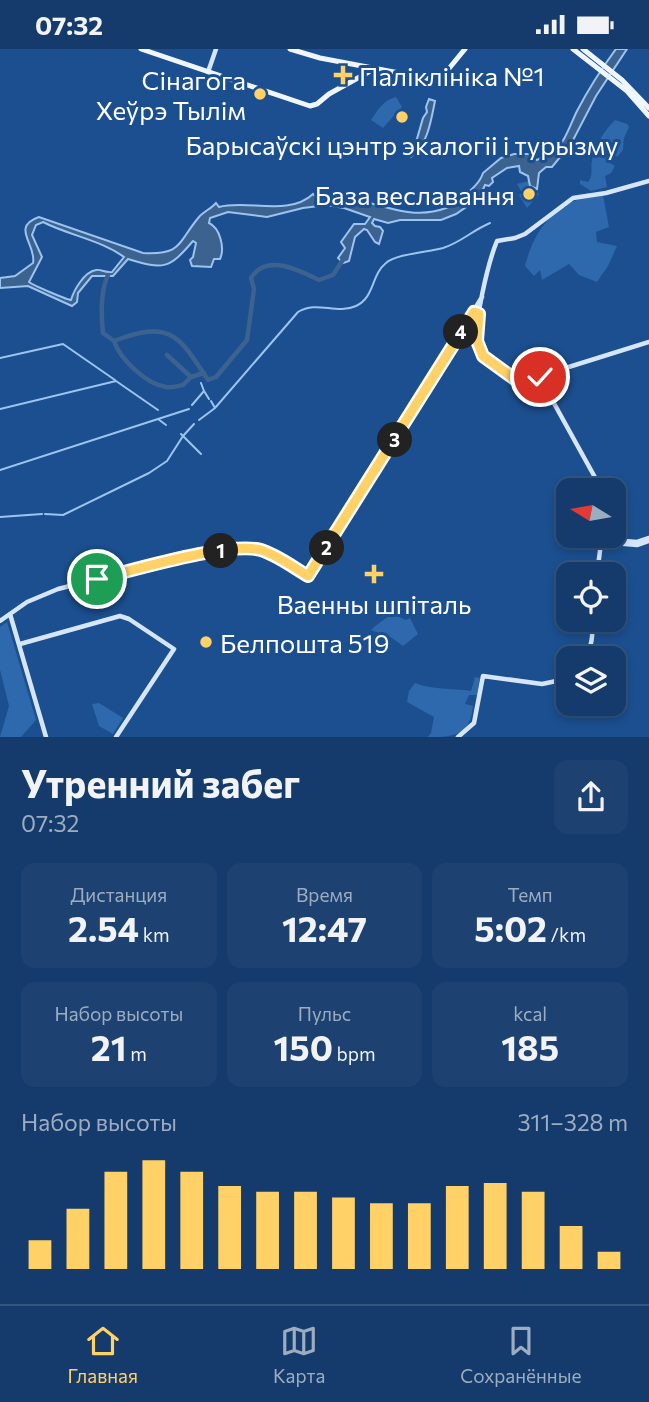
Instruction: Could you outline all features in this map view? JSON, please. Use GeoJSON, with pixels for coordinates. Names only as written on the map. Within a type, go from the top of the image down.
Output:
{"type":"FeatureCollection","features":[{"type":"Feature","properties":{"kind":"main road"},"geometry":{"type":"LineString","coordinates":[[141,49],[306,105],[315,105],[364,69]]}},
{"type":"Feature","properties":{"kind":"main road"},"geometry":{"type":"LineString","coordinates":[[290,49],[364,69],[436,80],[442,77],[466,49]]}},
{"type":"Feature","properties":{"kind":"main road"},"geometry":{"type":"LineString","coordinates":[[573,49],[621,83],[649,116]]}},
{"type":"Feature","properties":{"kind":"main road"},"geometry":{"type":"LineString","coordinates":[[583,49],[649,108]]}},
{"type":"Feature","properties":{"kind":"street"},"geometry":{"type":"LineString","coordinates":[[208,72],[216,49]]}},
{"type":"Feature","properties":{"kind":"street"},"geometry":{"type":"LineString","coordinates":[[0,621],[27,601],[62,588],[227,550],[259,549],[308,576],[476,313],[497,241],[525,234],[573,198],[606,193],[649,181]]}},
{"type":"Feature","properties":{"kind":"street"},"geometry":{"type":"LineString","coordinates":[[476,313],[477,341],[483,356],[516,380],[540,377],[649,342]]}},
{"type":"Feature","properties":{"kind":"street"},"geometry":{"type":"LineString","coordinates":[[540,377],[595,478]]}},
{"type":"Feature","properties":{"kind":"street"},"geometry":{"type":"LineString","coordinates":[[626,543],[637,545],[649,540]]}},
{"type":"Feature","properties":{"kind":"street"},"geometry":{"type":"LineString","coordinates":[[9,615],[46,737]]}},
{"type":"Feature","properties":{"kind":"street"},"geometry":{"type":"LineString","coordinates":[[19,642],[120,616],[129,619],[174,649],[116,737]]}},
{"type":"Feature","properties":{"kind":"street"},"geometry":{"type":"LineString","coordinates":[[458,737],[474,723],[483,676],[547,684],[556,681]]}},
{"type":"Feature","properties":{"kind":"shaded area"},"geometry":{"type":"Polygon","coordinates":[[[616,49],[627,49],[596,96],[571,144],[552,167],[546,167],[539,173],[537,189],[530,186],[528,176],[520,172],[519,166],[507,168],[492,178],[493,182],[489,186],[485,185],[479,198],[456,214],[441,220],[400,220],[388,223],[374,219],[372,223],[383,231],[379,244],[364,229],[355,237],[349,261],[343,263],[338,258],[345,248],[341,242],[354,224],[365,224],[370,217],[327,205],[267,217],[228,212],[210,218],[209,223],[219,234],[222,249],[220,259],[214,259],[211,267],[192,266],[190,260],[196,243],[193,241],[178,257],[165,265],[150,265],[128,259],[113,276],[92,276],[78,293],[77,302],[72,306],[28,286],[0,288],[0,278],[15,276],[33,263],[32,250],[25,231],[31,221],[39,217],[143,253],[156,253],[166,252],[178,245],[199,217],[216,203],[219,207],[292,205],[313,194],[349,198],[413,212],[446,208],[470,191],[483,173],[501,158],[514,154],[529,154],[533,150],[537,160],[557,150],[586,95],[616,49]],[[43,222],[36,225],[32,235],[42,257],[29,282],[51,293],[71,300],[87,274],[96,270],[112,272],[124,257],[105,246],[43,222]]]}},
{"type":"Feature","properties":{"kind":"shaded area"},"geometry":{"type":"Polygon","coordinates":[[[396,97],[402,107],[383,128],[371,120],[384,103],[396,97]]]}},
{"type":"Feature","properties":{"kind":"shaded area"},"geometry":{"type":"Polygon","coordinates":[[[429,99],[435,101],[428,131],[422,145],[412,156],[427,112],[429,99]]]}},
{"type":"Feature","properties":{"kind":"shaded area"},"geometry":{"type":"Polygon","coordinates":[[[615,120],[629,127],[623,150],[618,156],[610,158],[610,163],[615,166],[611,173],[605,176],[607,187],[591,191],[580,184],[580,180],[588,182],[590,179],[595,149],[615,120]]]}},
{"type":"Feature","properties":{"kind":"shaded area","name":"База веславання"},"geometry":{"type":"Polygon","coordinates":[[[528,181],[530,187],[539,194],[527,208],[519,195],[522,193],[517,184],[528,181]]]}},
{"type":"Feature","properties":{"kind":"shaded area"},"geometry":{"type":"Polygon","coordinates":[[[603,195],[609,227],[596,232],[597,242],[617,246],[597,282],[579,275],[569,264],[542,280],[540,270],[534,276],[525,266],[535,238],[546,222],[570,203],[603,195]]]}},
{"type":"Feature","properties":{"kind":"shaded area"},"geometry":{"type":"Polygon","coordinates":[[[393,614],[406,620],[410,618],[418,634],[403,646],[392,638],[371,630],[393,614]]]}},
{"type":"Feature","properties":{"kind":"shaded area"},"geometry":{"type":"Polygon","coordinates":[[[7,622],[36,720],[21,737],[0,737],[9,706],[0,670],[0,627],[7,622]]]}},
{"type":"Feature","properties":{"kind":"shaded area"},"geometry":{"type":"Polygon","coordinates":[[[475,677],[480,678],[477,695],[469,695],[465,704],[473,706],[464,729],[453,735],[428,737],[434,717],[407,702],[409,691],[415,683],[435,688],[471,691],[475,677]]]}},
{"type":"Feature","properties":{"kind":"shaded area"},"geometry":{"type":"Polygon","coordinates":[[[99,703],[123,718],[113,734],[99,726],[92,704],[99,703]]]}},
{"type":"Feature","properties":{"kind":"waterway"},"geometry":{"type":"LineString","coordinates":[[215,408],[298,312],[312,307],[341,309],[356,306],[367,297],[386,263],[404,255],[449,246],[490,223]]}},
{"type":"Feature","properties":{"kind":"waterway"},"geometry":{"type":"LineString","coordinates":[[108,275],[102,296],[103,333],[114,341],[148,332],[171,335],[189,352],[208,380],[216,377],[247,340],[254,289],[251,278],[257,270],[265,266],[283,266],[319,280],[333,275],[344,258]]}},
{"type":"Feature","properties":{"kind":"waterway"},"geometry":{"type":"LineString","coordinates":[[114,341],[135,370],[158,385],[183,385],[191,377],[204,373]]}},
{"type":"Feature","properties":{"kind":"waterway"},"geometry":{"type":"LineString","coordinates":[[0,358],[63,344],[115,380]]}},
{"type":"Feature","properties":{"kind":"waterway"},"geometry":{"type":"LineString","coordinates":[[167,355],[191,377]]}},
{"type":"Feature","properties":{"kind":"waterway"},"geometry":{"type":"LineString","coordinates":[[0,409],[116,381],[158,410]]}},
{"type":"Feature","properties":{"kind":"waterway"},"geometry":{"type":"LineString","coordinates":[[192,405],[204,391],[201,383]]}},
{"type":"Feature","properties":{"kind":"waterway"},"geometry":{"type":"LineString","coordinates":[[204,391],[209,399]]}},
{"type":"Feature","properties":{"kind":"waterway"},"geometry":{"type":"LineString","coordinates":[[199,420],[215,408],[211,401]]}},
{"type":"Feature","properties":{"kind":"waterway"},"geometry":{"type":"LineString","coordinates":[[166,425],[158,419],[189,409]]}},
{"type":"Feature","properties":{"kind":"waterway"},"geometry":{"type":"LineString","coordinates":[[0,470],[158,419]]}},
{"type":"Feature","properties":{"kind":"waterway"},"geometry":{"type":"LineString","coordinates":[[181,434],[183,436],[194,424]]}},
{"type":"Feature","properties":{"kind":"waterway"},"geometry":{"type":"LineString","coordinates":[[45,514],[63,515],[149,473],[167,461],[183,436],[201,454]]}},
{"type":"Feature","properties":{"kind":"waterway"},"geometry":{"type":"LineString","coordinates":[[0,517],[42,514]]}},
{"type":"Feature","properties":{"kind":"place","name":"Паліклініка №1"},"geometry":{"type":"Point","coordinates":[343,75]}},
{"type":"Feature","properties":{"kind":"place","name":"Сінагога Хеўрэ Тылім"},"geometry":{"type":"Point","coordinates":[260,94]}},
{"type":"Feature","properties":{"kind":"place","name":"Барысаўскі цэнтр экалогіі і турызму"},"geometry":{"type":"Point","coordinates":[402,117]}},
{"type":"Feature","properties":{"kind":"place","name":"База веславання"},"geometry":{"type":"Point","coordinates":[529,194]}},
{"type":"Feature","properties":{"kind":"place","name":"Ваенны шпіталь"},"geometry":{"type":"Point","coordinates":[374,574]}},
{"type":"Feature","properties":{"kind":"place","name":"Белпошта 519"},"geometry":{"type":"Point","coordinates":[206,642]}},
{"type":"Feature","properties":{"kind":"route"},"geometry":{"type":"LineString","coordinates":[[97,579],[198,555],[252,549],[267,552],[308,576],[474,312],[479,314],[476,337],[483,356],[512,379],[524,381],[540,377]]}}]}
